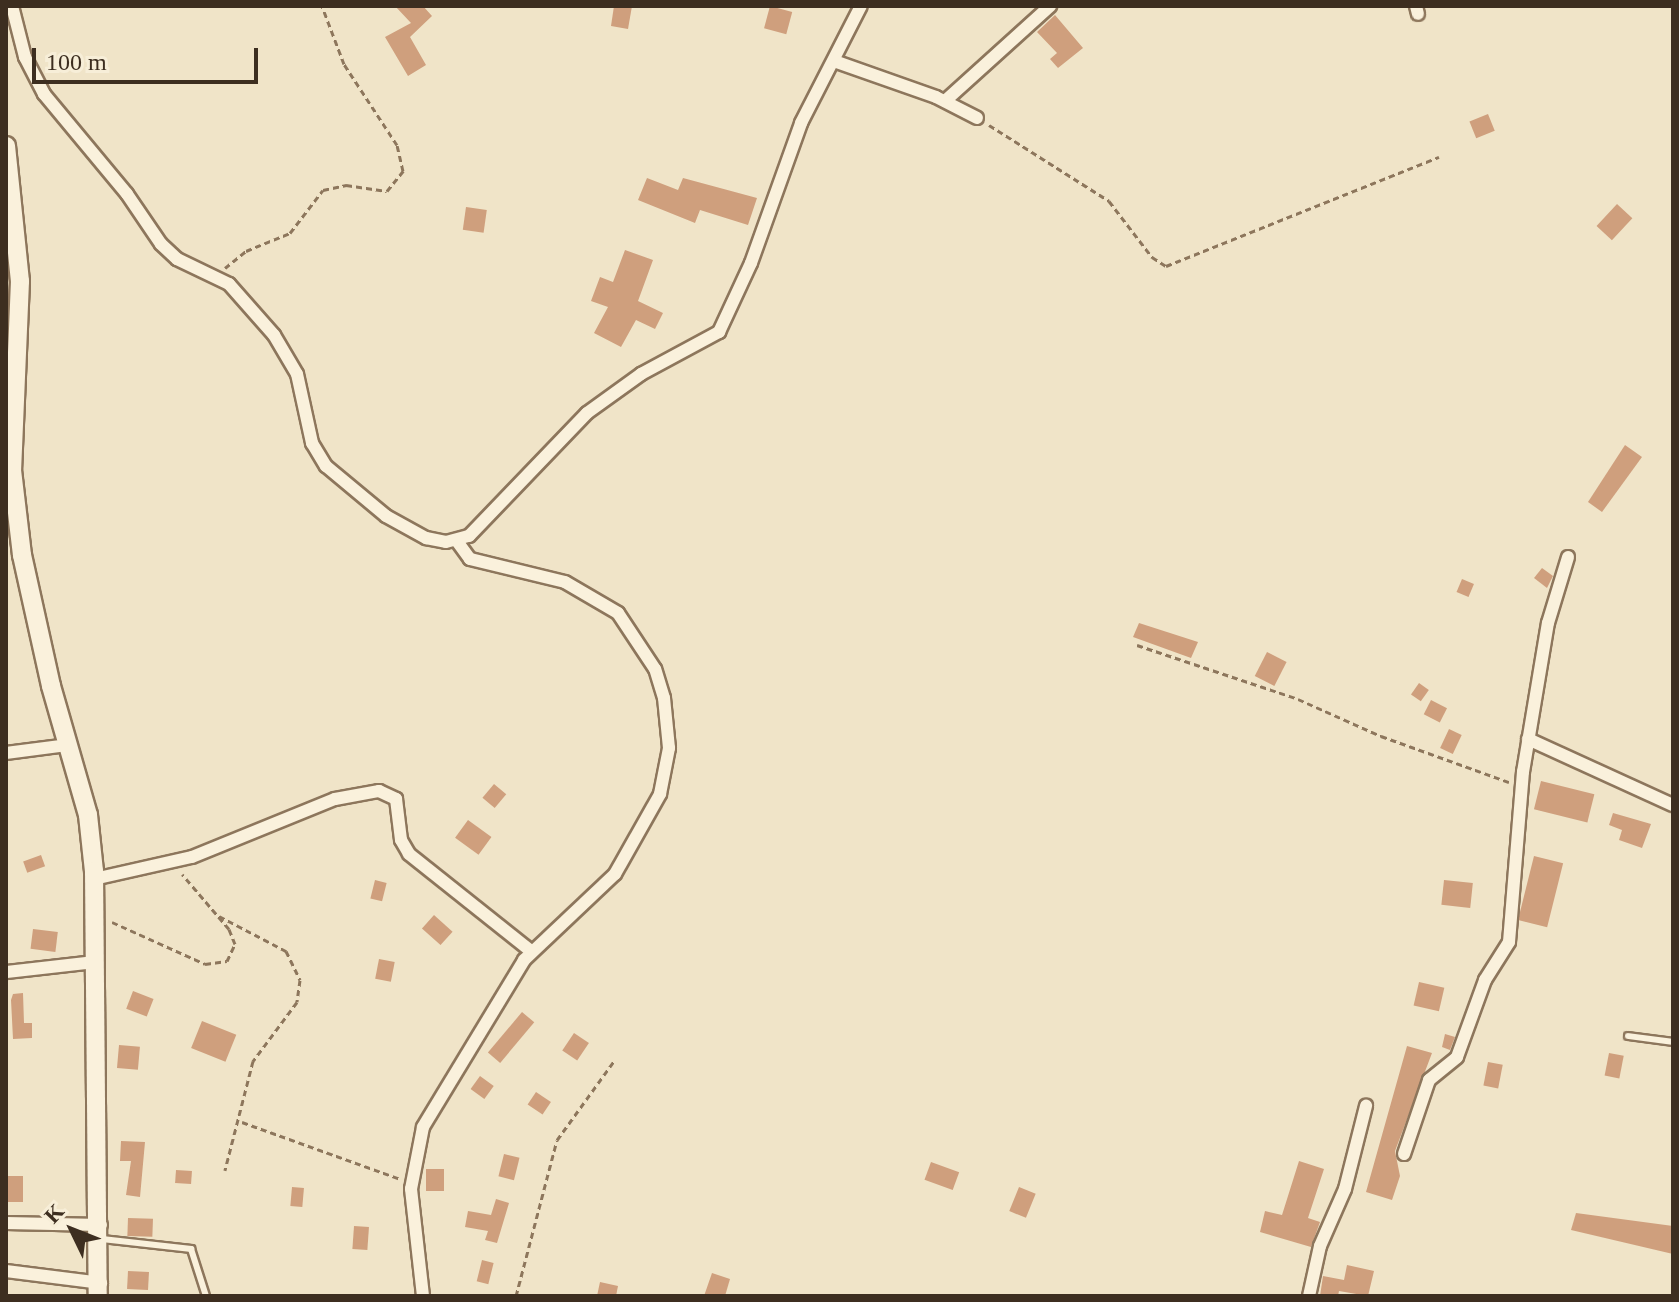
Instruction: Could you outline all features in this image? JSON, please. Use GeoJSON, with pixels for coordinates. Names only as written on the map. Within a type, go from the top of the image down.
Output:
{"type":"FeatureCollection","features":[{"type":"Feature","properties":{"kind":"street"},"geometry":{"type":"LineString","coordinates":[[12,6],[32,74],[58,114],[169,253],[216,276],[254,309],[291,361],[312,443],[326,466],[368,504],[408,529],[435,541],[457,541],[490,517],[587,413],[641,374],[719,332],[751,263],[801,123],[861,6]]}},
{"type":"Feature","properties":{"kind":"street"},"geometry":{"type":"LineString","coordinates":[[945,101],[1050,6]]}},
{"type":"Feature","properties":{"kind":"street"},"geometry":{"type":"LineString","coordinates":[[834,61],[945,101],[977,118]]}},
{"type":"Feature","properties":{"kind":"street"},"geometry":{"type":"LineString","coordinates":[[6,146],[20,281],[12,445],[12,516],[88,815],[94,879],[100,1290],[6,1271]]}},
{"type":"Feature","properties":{"kind":"street"},"geometry":{"type":"LineString","coordinates":[[423,1296],[412,1183],[423,1127],[532,952],[601,891],[652,813],[669,748],[664,698],[641,643],[603,600],[565,582],[480,564],[464,553],[457,541]]}},
{"type":"Feature","properties":{"kind":"street"},"geometry":{"type":"LineString","coordinates":[[1404,1154],[1429,1080],[1457,1057],[1485,980],[1509,942],[1521,786],[1528,739],[1548,623],[1568,557]]}},
{"type":"Feature","properties":{"kind":"street"},"geometry":{"type":"LineString","coordinates":[[1528,739],[1673,805]]}},
{"type":"Feature","properties":{"kind":"street"},"geometry":{"type":"LineString","coordinates":[[6,753],[68,745]]}},
{"type":"Feature","properties":{"kind":"street"},"geometry":{"type":"LineString","coordinates":[[94,879],[165,864],[335,799],[379,791],[396,799],[401,840],[409,854],[532,952]]}},
{"type":"Feature","properties":{"kind":"street"},"geometry":{"type":"LineString","coordinates":[[6,972],[95,962]]}},
{"type":"Feature","properties":{"kind":"street"},"geometry":{"type":"LineString","coordinates":[[1309,1296],[1320,1246],[1345,1189],[1366,1106]]}},
{"type":"Feature","properties":{"kind":"street"},"geometry":{"type":"LineString","coordinates":[[6,1223],[101,1232]]}},
{"type":"Feature","properties":{"kind":"lane"},"geometry":{"type":"LineString","coordinates":[[1628,1036],[1673,1042]]}},
{"type":"Feature","properties":{"kind":"lane"},"geometry":{"type":"LineString","coordinates":[[101,1232],[191,1249],[206,1296]]}},
{"type":"Feature","properties":{"kind":"path"},"geometry":{"type":"LineString","coordinates":[[216,276],[246,251],[290,233],[323,190],[346,185],[387,191],[403,171],[397,145],[344,64],[322,6]]}},
{"type":"Feature","properties":{"kind":"path"},"geometry":{"type":"LineString","coordinates":[[977,118],[1109,201],[1152,257],[1166,266],[1439,157]]}},
{"type":"Feature","properties":{"kind":"path"},"geometry":{"type":"LineString","coordinates":[[1137,645],[1298,699],[1381,736],[1521,786]]}},
{"type":"Feature","properties":{"kind":"path"},"geometry":{"type":"LineString","coordinates":[[95,921],[136,929],[205,964],[232,955],[235,944],[219,916],[195,886],[165,864]]}},
{"type":"Feature","properties":{"kind":"path"},"geometry":{"type":"LineString","coordinates":[[219,916],[286,951],[300,980],[297,1002],[253,1061],[241,1122],[225,1170]]}},
{"type":"Feature","properties":{"kind":"path"},"geometry":{"type":"LineString","coordinates":[[516,1296],[557,1140],[614,1061]]}},
{"type":"Feature","properties":{"kind":"path"},"geometry":{"type":"LineString","coordinates":[[241,1122],[412,1183]]}},
{"type":"Feature","properties":{"kind":"building"},"geometry":{"type":"Polygon","coordinates":[[[395,6],[423,6],[432,16],[410,37],[426,65],[408,76],[385,37],[411,23],[395,6]]]}},
{"type":"Feature","properties":{"kind":"building"},"geometry":{"type":"Polygon","coordinates":[[[614,6],[632,6],[628,29],[611,26],[614,6]]]}},
{"type":"Feature","properties":{"kind":"building"},"geometry":{"type":"Polygon","coordinates":[[[770,6],[792,12],[786,34],[764,28],[770,6]]]}},
{"type":"Feature","properties":{"kind":"building"},"geometry":{"type":"Polygon","coordinates":[[[1055,15],[1083,48],[1058,68],[1050,59],[1057,53],[1037,32],[1055,15]]]}},
{"type":"Feature","properties":{"kind":"building"},"geometry":{"type":"Polygon","coordinates":[[[1488,114],[1495,131],[1476,138],[1469,121],[1488,114]]]}},
{"type":"Feature","properties":{"kind":"building"},"geometry":{"type":"Polygon","coordinates":[[[647,178],[678,190],[683,178],[757,198],[748,225],[700,210],[695,223],[638,200],[647,178]]]}},
{"type":"Feature","properties":{"kind":"building"},"geometry":{"type":"Polygon","coordinates":[[[1617,204],[1632,218],[1612,240],[1597,226],[1617,204]]]}},
{"type":"Feature","properties":{"kind":"building"},"geometry":{"type":"Polygon","coordinates":[[[466,207],[487,210],[484,233],[463,230],[466,207]]]}},
{"type":"Feature","properties":{"kind":"building"},"geometry":{"type":"Polygon","coordinates":[[[625,250],[653,260],[638,301],[663,313],[655,329],[636,320],[621,347],[594,333],[608,307],[591,301],[600,277],[613,282],[625,250]]]}},
{"type":"Feature","properties":{"kind":"building"},"geometry":{"type":"Polygon","coordinates":[[[1625,445],[1642,457],[1602,512],[1588,502],[1625,445]]]}},
{"type":"Feature","properties":{"kind":"building"},"geometry":{"type":"Polygon","coordinates":[[[1542,568],[1553,576],[1547,588],[1534,578],[1542,568]]]}},
{"type":"Feature","properties":{"kind":"building"},"geometry":{"type":"Polygon","coordinates":[[[1462,579],[1474,584],[1468,597],[1457,592],[1462,579]]]}},
{"type":"Feature","properties":{"kind":"building"},"geometry":{"type":"Polygon","coordinates":[[[1139,623],[1198,642],[1191,658],[1133,637],[1139,623]]]}},
{"type":"Feature","properties":{"kind":"building"},"geometry":{"type":"Polygon","coordinates":[[[1267,652],[1287,662],[1274,686],[1255,676],[1267,652]]]}},
{"type":"Feature","properties":{"kind":"building"},"geometry":{"type":"Polygon","coordinates":[[[1419,683],[1429,690],[1421,701],[1411,694],[1419,683]]]}},
{"type":"Feature","properties":{"kind":"building"},"geometry":{"type":"Polygon","coordinates":[[[1431,700],[1447,708],[1440,722],[1424,714],[1431,700]]]}},
{"type":"Feature","properties":{"kind":"building"},"geometry":{"type":"Polygon","coordinates":[[[1449,729],[1462,735],[1453,754],[1440,748],[1449,729]]]}},
{"type":"Feature","properties":{"kind":"building"},"geometry":{"type":"Polygon","coordinates":[[[1541,781],[1594,794],[1587,822],[1534,809],[1541,781]]]}},
{"type":"Feature","properties":{"kind":"building"},"geometry":{"type":"Polygon","coordinates":[[[494,784],[506,794],[495,808],[482,798],[494,784]]]}},
{"type":"Feature","properties":{"kind":"building"},"geometry":{"type":"Polygon","coordinates":[[[1613,813],[1651,824],[1642,848],[1619,840],[1622,830],[1609,825],[1613,813]]]}},
{"type":"Feature","properties":{"kind":"building"},"geometry":{"type":"Polygon","coordinates":[[[468,820],[491,837],[479,855],[455,838],[468,820]]]}},
{"type":"Feature","properties":{"kind":"building"},"geometry":{"type":"Polygon","coordinates":[[[41,855],[45,866],[27,873],[23,861],[41,855]]]}},
{"type":"Feature","properties":{"kind":"building"},"geometry":{"type":"Polygon","coordinates":[[[1534,856],[1563,863],[1547,927],[1518,920],[1534,856]]]}},
{"type":"Feature","properties":{"kind":"building"},"geometry":{"type":"Polygon","coordinates":[[[375,880],[387,883],[382,901],[370,898],[375,880]]]}},
{"type":"Feature","properties":{"kind":"building"},"geometry":{"type":"Polygon","coordinates":[[[1444,880],[1473,883],[1470,908],[1441,905],[1444,880]]]}},
{"type":"Feature","properties":{"kind":"building"},"geometry":{"type":"Polygon","coordinates":[[[434,915],[453,932],[441,945],[422,928],[434,915]]]}},
{"type":"Feature","properties":{"kind":"building"},"geometry":{"type":"Polygon","coordinates":[[[33,929],[58,932],[55,952],[31,949],[33,929]]]}},
{"type":"Feature","properties":{"kind":"building"},"geometry":{"type":"Polygon","coordinates":[[[379,959],[395,962],[391,982],[375,979],[379,959]]]}},
{"type":"Feature","properties":{"kind":"building"},"geometry":{"type":"Polygon","coordinates":[[[1419,982],[1444,988],[1439,1011],[1414,1005],[1419,982]]]}},
{"type":"Feature","properties":{"kind":"building"},"geometry":{"type":"Polygon","coordinates":[[[133,991],[154,999],[147,1017],[126,1009],[133,991]]]}},
{"type":"Feature","properties":{"kind":"building"},"geometry":{"type":"Polygon","coordinates":[[[23,993],[24,1023],[32,1023],[32,1038],[13,1039],[11,1000],[13,994],[23,993]]]}},
{"type":"Feature","properties":{"kind":"building"},"geometry":{"type":"Polygon","coordinates":[[[522,1012],[534,1022],[500,1063],[488,1053],[522,1012]]]}},
{"type":"Feature","properties":{"kind":"building"},"geometry":{"type":"Polygon","coordinates":[[[202,1021],[236,1035],[225,1062],[191,1048],[202,1021]]]}},
{"type":"Feature","properties":{"kind":"building"},"geometry":{"type":"Polygon","coordinates":[[[574,1033],[589,1043],[577,1060],[562,1050],[574,1033]]]}},
{"type":"Feature","properties":{"kind":"building"},"geometry":{"type":"Polygon","coordinates":[[[1445,1034],[1455,1037],[1450,1050],[1442,1047],[1445,1034]]]}},
{"type":"Feature","properties":{"kind":"building"},"geometry":{"type":"Polygon","coordinates":[[[119,1045],[140,1047],[138,1070],[117,1068],[119,1045]]]}},
{"type":"Feature","properties":{"kind":"building"},"geometry":{"type":"Polygon","coordinates":[[[1407,1046],[1432,1053],[1395,1151],[1400,1176],[1392,1200],[1366,1192],[1407,1046]]]}},
{"type":"Feature","properties":{"kind":"building"},"geometry":{"type":"Polygon","coordinates":[[[1609,1053],[1624,1056],[1619,1078],[1605,1076],[1609,1053]]]}},
{"type":"Feature","properties":{"kind":"building"},"geometry":{"type":"Polygon","coordinates":[[[1488,1062],[1503,1065],[1498,1088],[1483,1086],[1488,1062]]]}},
{"type":"Feature","properties":{"kind":"building"},"geometry":{"type":"Polygon","coordinates":[[[480,1076],[494,1086],[484,1099],[471,1089],[480,1076]]]}},
{"type":"Feature","properties":{"kind":"building"},"geometry":{"type":"Polygon","coordinates":[[[536,1092],[551,1102],[543,1115],[528,1104],[536,1092]]]}},
{"type":"Feature","properties":{"kind":"building"},"geometry":{"type":"Polygon","coordinates":[[[121,1141],[145,1142],[140,1197],[126,1195],[131,1161],[120,1161],[121,1141]]]}},
{"type":"Feature","properties":{"kind":"building"},"geometry":{"type":"Polygon","coordinates":[[[504,1154],[520,1158],[514,1180],[498,1176],[504,1154]]]}},
{"type":"Feature","properties":{"kind":"building"},"geometry":{"type":"Polygon","coordinates":[[[1299,1161],[1324,1169],[1308,1218],[1320,1222],[1311,1247],[1260,1232],[1265,1211],[1282,1215],[1299,1161]]]}},
{"type":"Feature","properties":{"kind":"building"},"geometry":{"type":"Polygon","coordinates":[[[931,1162],[959,1172],[953,1190],[925,1180],[931,1162]]]}},
{"type":"Feature","properties":{"kind":"building"},"geometry":{"type":"Polygon","coordinates":[[[426,1169],[444,1169],[444,1191],[426,1191],[426,1169]]]}},
{"type":"Feature","properties":{"kind":"building"},"geometry":{"type":"Polygon","coordinates":[[[176,1170],[192,1171],[191,1184],[175,1183],[176,1170]]]}},
{"type":"Feature","properties":{"kind":"building"},"geometry":{"type":"Polygon","coordinates":[[[6,1176],[23,1176],[23,1202],[6,1202],[6,1176]]]}},
{"type":"Feature","properties":{"kind":"building"},"geometry":{"type":"Polygon","coordinates":[[[292,1187],[304,1188],[302,1207],[290,1206],[292,1187]]]}},
{"type":"Feature","properties":{"kind":"building"},"geometry":{"type":"Polygon","coordinates":[[[1019,1187],[1036,1194],[1026,1218],[1009,1211],[1019,1187]]]}},
{"type":"Feature","properties":{"kind":"building"},"geometry":{"type":"Polygon","coordinates":[[[496,1199],[509,1203],[497,1243],[485,1240],[488,1231],[465,1227],[468,1211],[491,1215],[496,1199]]]}},
{"type":"Feature","properties":{"kind":"building"},"geometry":{"type":"Polygon","coordinates":[[[1576,1213],[1673,1226],[1673,1254],[1571,1230],[1576,1213]]]}},
{"type":"Feature","properties":{"kind":"building"},"geometry":{"type":"Polygon","coordinates":[[[128,1218],[153,1219],[152,1237],[127,1236],[128,1218]]]}},
{"type":"Feature","properties":{"kind":"building"},"geometry":{"type":"Polygon","coordinates":[[[354,1226],[369,1227],[367,1250],[352,1249],[354,1226]]]}},
{"type":"Feature","properties":{"kind":"building"},"geometry":{"type":"Polygon","coordinates":[[[482,1260],[494,1263],[488,1284],[477,1281],[482,1260]]]}},
{"type":"Feature","properties":{"kind":"building"},"geometry":{"type":"Polygon","coordinates":[[[1347,1265],[1374,1271],[1368,1296],[1339,1291],[1338,1296],[1320,1296],[1323,1276],[1344,1280],[1347,1265]]]}},
{"type":"Feature","properties":{"kind":"building"},"geometry":{"type":"Polygon","coordinates":[[[128,1271],[149,1272],[148,1290],[127,1289],[128,1271]]]}},
{"type":"Feature","properties":{"kind":"building"},"geometry":{"type":"Polygon","coordinates":[[[712,1273],[730,1279],[725,1296],[704,1296],[712,1273]]]}},
{"type":"Feature","properties":{"kind":"building"},"geometry":{"type":"Polygon","coordinates":[[[600,1282],[618,1286],[616,1296],[597,1296],[600,1282]]]}}]}
